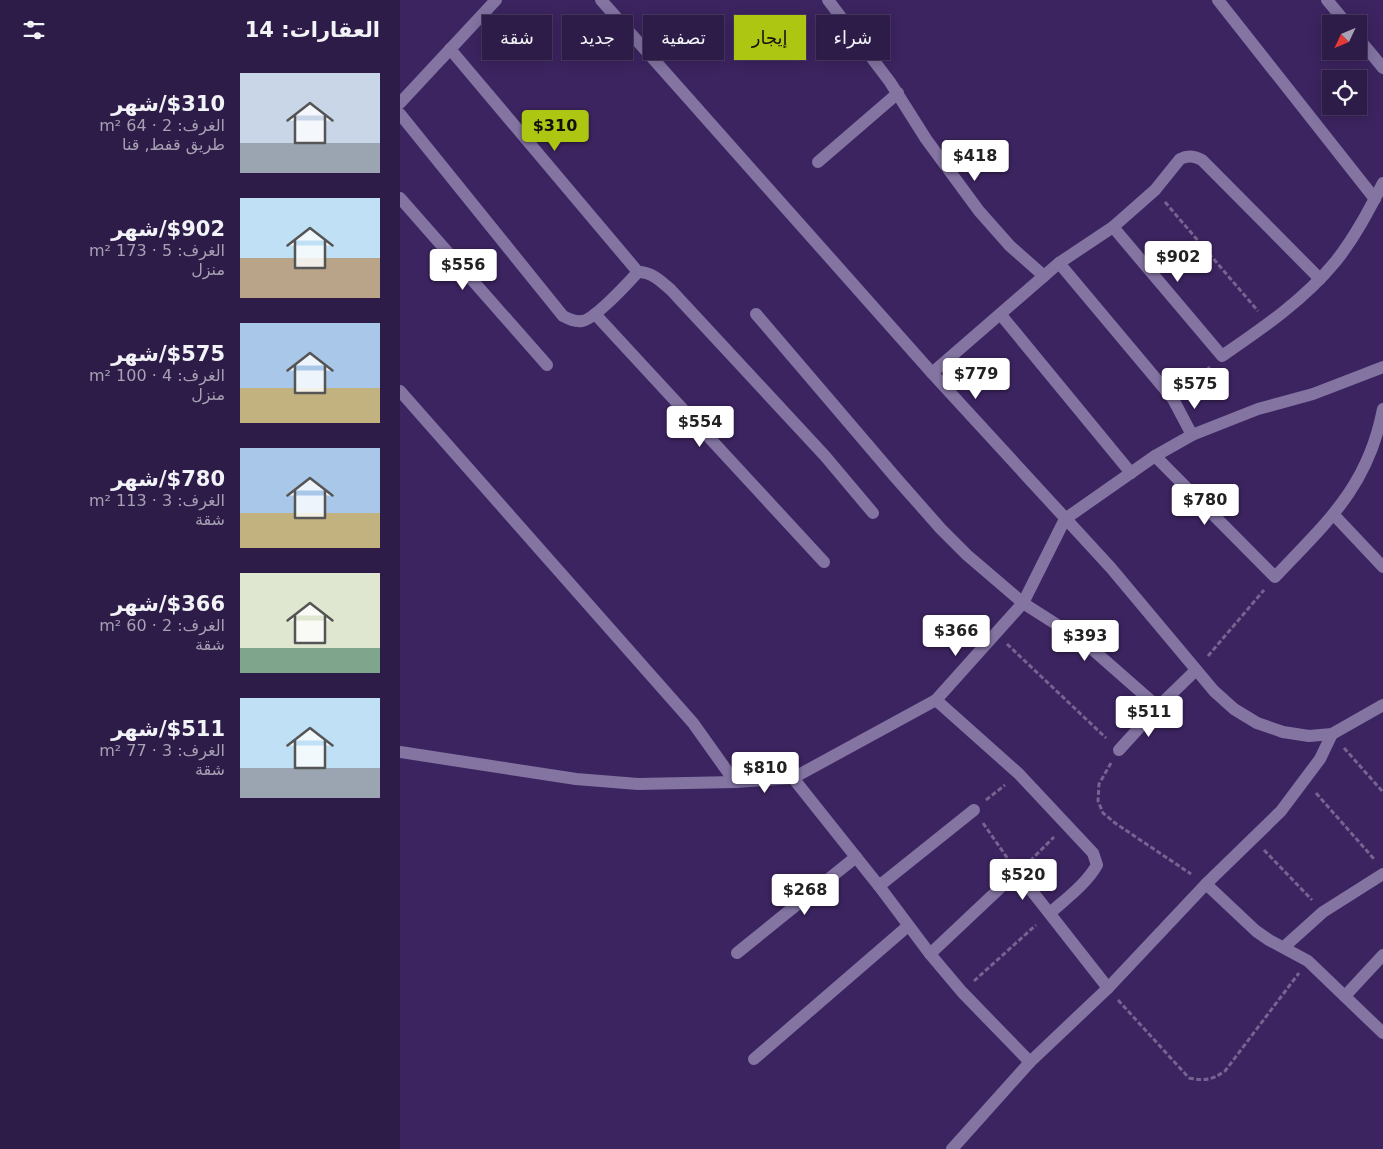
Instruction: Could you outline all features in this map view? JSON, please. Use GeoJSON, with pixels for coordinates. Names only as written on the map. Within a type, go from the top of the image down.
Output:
{"type":"FeatureCollection","features":[{"type":"Feature","properties":{"kind":"street"},"geometry":{"type":"LineString","coordinates":[[400,103],[496,0]]}},
{"type":"Feature","properties":{"kind":"street"},"geometry":{"type":"LineString","coordinates":[[601,0],[932,373],[1117,575],[1214,691],[1234,709],[1257,723],[1283,732],[1309,736],[1332,734],[1383,705]]}},
{"type":"Feature","properties":{"kind":"street"},"geometry":{"type":"LineString","coordinates":[[828,0],[898,93],[926,139],[979,211],[1010,246],[1044,276]]}},
{"type":"Feature","properties":{"kind":"street"},"geometry":{"type":"LineString","coordinates":[[1218,0],[1375,199]]}},
{"type":"Feature","properties":{"kind":"street"},"geometry":{"type":"LineString","coordinates":[[1327,0],[1340,15]]}},
{"type":"Feature","properties":{"kind":"street"},"geometry":{"type":"LineString","coordinates":[[450,49],[638,272],[650,274],[672,290],[825,456],[873,512]]}},
{"type":"Feature","properties":{"kind":"street"},"geometry":{"type":"LineString","coordinates":[[1368,49],[1383,68]]}},
{"type":"Feature","properties":{"kind":"street"},"geometry":{"type":"LineString","coordinates":[[818,162],[898,93]]}},
{"type":"Feature","properties":{"kind":"street"},"geometry":{"type":"LineString","coordinates":[[400,114],[563,316],[574,321],[584,321],[595,314],[638,272]]}},
{"type":"Feature","properties":{"kind":"street"},"geometry":{"type":"LineString","coordinates":[[932,373],[1059,263],[1113,227],[1155,190],[1180,159],[1186,156],[1197,157],[1202,160],[1320,279]]}},
{"type":"Feature","properties":{"kind":"street"},"geometry":{"type":"LineString","coordinates":[[1113,227],[1222,356],[1269,324],[1320,279],[1348,245],[1383,183]]}},
{"type":"Feature","properties":{"kind":"street"},"geometry":{"type":"LineString","coordinates":[[400,198],[547,365]]}},
{"type":"Feature","properties":{"kind":"street"},"geometry":{"type":"LineString","coordinates":[[1059,263],[1173,399],[1192,435]]}},
{"type":"Feature","properties":{"kind":"street"},"geometry":{"type":"LineString","coordinates":[[595,314],[824,562]]}},
{"type":"Feature","properties":{"kind":"street"},"geometry":{"type":"LineString","coordinates":[[756,314],[940,529],[990,577],[1023,603],[1084,642],[1158,707]]}},
{"type":"Feature","properties":{"kind":"street"},"geometry":{"type":"LineString","coordinates":[[1000,315],[1131,473]]}},
{"type":"Feature","properties":{"kind":"street"},"geometry":{"type":"LineString","coordinates":[[400,752],[576,779],[638,784],[735,782],[793,778],[936,700],[1023,603],[1065,520],[1155,456],[1192,435],[1258,409],[1313,394],[1383,367]]}},
{"type":"Feature","properties":{"kind":"street"},"geometry":{"type":"LineString","coordinates":[[400,391],[693,723],[735,782]]}},
{"type":"Feature","properties":{"kind":"street"},"geometry":{"type":"LineString","coordinates":[[1155,456],[1275,577],[1334,515],[1354,487],[1372,451],[1383,409]]}},
{"type":"Feature","properties":{"kind":"street"},"geometry":{"type":"LineString","coordinates":[[1334,515],[1383,567]]}},
{"type":"Feature","properties":{"kind":"street"},"geometry":{"type":"LineString","coordinates":[[1119,750],[1158,707],[1196,670]]}},
{"type":"Feature","properties":{"kind":"street"},"geometry":{"type":"LineString","coordinates":[[936,700],[1019,774],[1093,853],[1098,865],[1086,881],[1050,913]]}},
{"type":"Feature","properties":{"kind":"street"},"geometry":{"type":"LineString","coordinates":[[952,1149],[1030,1062],[1108,988],[1206,884],[1280,811],[1320,759],[1332,734]]}},
{"type":"Feature","properties":{"kind":"street"},"geometry":{"type":"LineString","coordinates":[[793,778],[879,886],[930,954],[962,992],[1030,1062]]}},
{"type":"Feature","properties":{"kind":"street"},"geometry":{"type":"LineString","coordinates":[[879,886],[974,810]]}},
{"type":"Feature","properties":{"kind":"street"},"geometry":{"type":"LineString","coordinates":[[737,953],[856,857]]}},
{"type":"Feature","properties":{"kind":"street"},"geometry":{"type":"LineString","coordinates":[[930,954],[1017,872],[1108,988]]}},
{"type":"Feature","properties":{"kind":"street"},"geometry":{"type":"LineString","coordinates":[[1284,947],[1323,912],[1383,874]]}},
{"type":"Feature","properties":{"kind":"street"},"geometry":{"type":"LineString","coordinates":[[1206,884],[1256,931],[1308,961],[1383,1033]]}},
{"type":"Feature","properties":{"kind":"street"},"geometry":{"type":"LineString","coordinates":[[754,1059],[908,926]]}},
{"type":"Feature","properties":{"kind":"street"},"geometry":{"type":"LineString","coordinates":[[1345,996],[1383,956]]}},
{"type":"Feature","properties":{"kind":"path"},"geometry":{"type":"LineString","coordinates":[[1155,190],[1269,324]]}},
{"type":"Feature","properties":{"kind":"path"},"geometry":{"type":"LineString","coordinates":[[1173,399],[1222,356]]}},
{"type":"Feature","properties":{"kind":"path"},"geometry":{"type":"LineString","coordinates":[[1196,670],[1275,577]]}},
{"type":"Feature","properties":{"kind":"path"},"geometry":{"type":"LineString","coordinates":[[997,634],[1119,750],[1099,784],[1098,801],[1103,813],[1206,884]]}},
{"type":"Feature","properties":{"kind":"path"},"geometry":{"type":"LineString","coordinates":[[1332,734],[1383,792]]}},
{"type":"Feature","properties":{"kind":"path"},"geometry":{"type":"LineString","coordinates":[[1019,774],[974,810],[1017,872],[1067,825]]}},
{"type":"Feature","properties":{"kind":"path"},"geometry":{"type":"LineString","coordinates":[[1305,780],[1376,862]]}},
{"type":"Feature","properties":{"kind":"path"},"geometry":{"type":"LineString","coordinates":[[1253,839],[1323,912]]}},
{"type":"Feature","properties":{"kind":"path"},"geometry":{"type":"LineString","coordinates":[[962,992],[1050,913]]}},
{"type":"Feature","properties":{"kind":"path"},"geometry":{"type":"LineString","coordinates":[[1108,988],[1189,1078],[1199,1080],[1214,1079],[1225,1071],[1308,961]]}}]}
